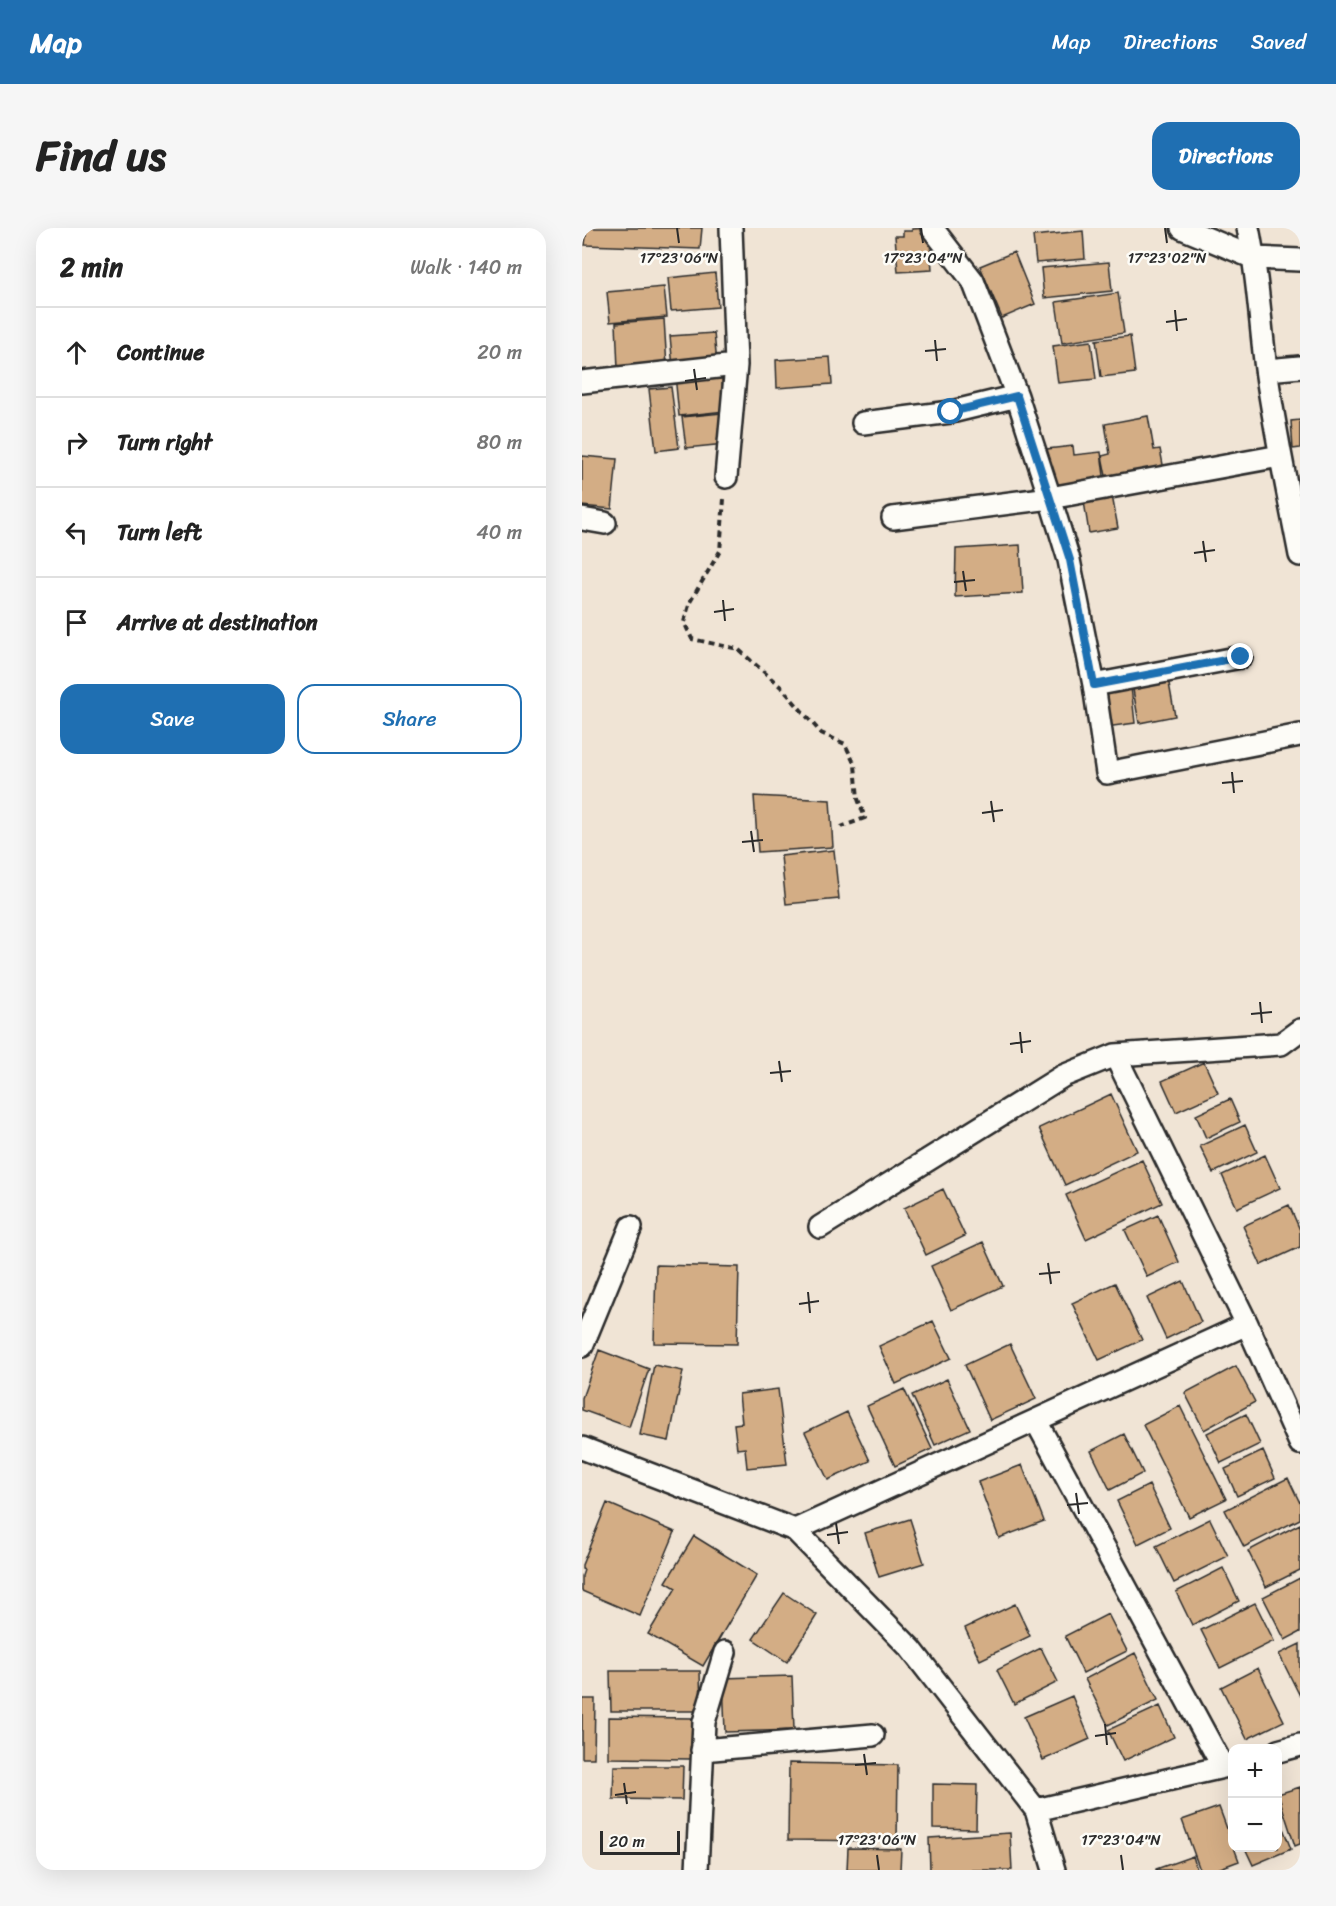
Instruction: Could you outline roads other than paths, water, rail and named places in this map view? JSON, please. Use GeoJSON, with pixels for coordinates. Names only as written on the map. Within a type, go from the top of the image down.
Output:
{"type":"FeatureCollection","features":[{"type":"Feature","properties":{"kind":"street"},"geometry":{"type":"LineString","coordinates":[[726,477],[736,365],[731,228]]}},
{"type":"Feature","properties":{"kind":"street"},"geometry":{"type":"LineString","coordinates":[[932,228],[973,281],[1017,396],[1070,560],[1094,685],[1107,772],[1300,735]]}},
{"type":"Feature","properties":{"kind":"street"},"geometry":{"type":"LineString","coordinates":[[1182,228],[1254,258],[1300,260]]}},
{"type":"Feature","properties":{"kind":"street"},"geometry":{"type":"LineString","coordinates":[[1248,228],[1280,456],[1300,555]]}},
{"type":"Feature","properties":{"kind":"street"},"geometry":{"type":"LineString","coordinates":[[582,382],[736,365]]}},
{"type":"Feature","properties":{"kind":"street"},"geometry":{"type":"LineString","coordinates":[[1267,370],[1300,367]]}},
{"type":"Feature","properties":{"kind":"street"},"geometry":{"type":"LineString","coordinates":[[863,423],[951,412],[1017,396]]}},
{"type":"Feature","properties":{"kind":"street"},"geometry":{"type":"LineString","coordinates":[[893,518],[1050,498],[1280,456]]}},
{"type":"Feature","properties":{"kind":"street"},"geometry":{"type":"LineString","coordinates":[[582,519],[605,523]]}},
{"type":"Feature","properties":{"kind":"street"},"geometry":{"type":"LineString","coordinates":[[1094,685],[1241,657]]}},
{"type":"Feature","properties":{"kind":"street"},"geometry":{"type":"LineString","coordinates":[[820,1227],[1063,1076],[1115,1055],[1281,1044],[1300,1030]]}},
{"type":"Feature","properties":{"kind":"street"},"geometry":{"type":"LineString","coordinates":[[1115,1055],[1247,1324],[1300,1443]]}},
{"type":"Feature","properties":{"kind":"street"},"geometry":{"type":"LineString","coordinates":[[582,1346],[632,1227]]}},
{"type":"Feature","properties":{"kind":"street"},"geometry":{"type":"LineString","coordinates":[[795,1530],[1247,1324]]}},
{"type":"Feature","properties":{"kind":"street"},"geometry":{"type":"LineString","coordinates":[[1036,1421],[1228,1766],[1036,1810]]}},
{"type":"Feature","properties":{"kind":"street"},"geometry":{"type":"LineString","coordinates":[[582,1448],[795,1530],[911,1649],[1036,1810],[1054,1870]]}},
{"type":"Feature","properties":{"kind":"street"},"geometry":{"type":"LineString","coordinates":[[697,1870],[704,1722],[725,1652]]}},
{"type":"Feature","properties":{"kind":"street"},"geometry":{"type":"LineString","coordinates":[[702,1750],[873,1735]]}},
{"type":"Feature","properties":{"kind":"street"},"geometry":{"type":"LineString","coordinates":[[1282,1750],[1300,1744]]}}]}
